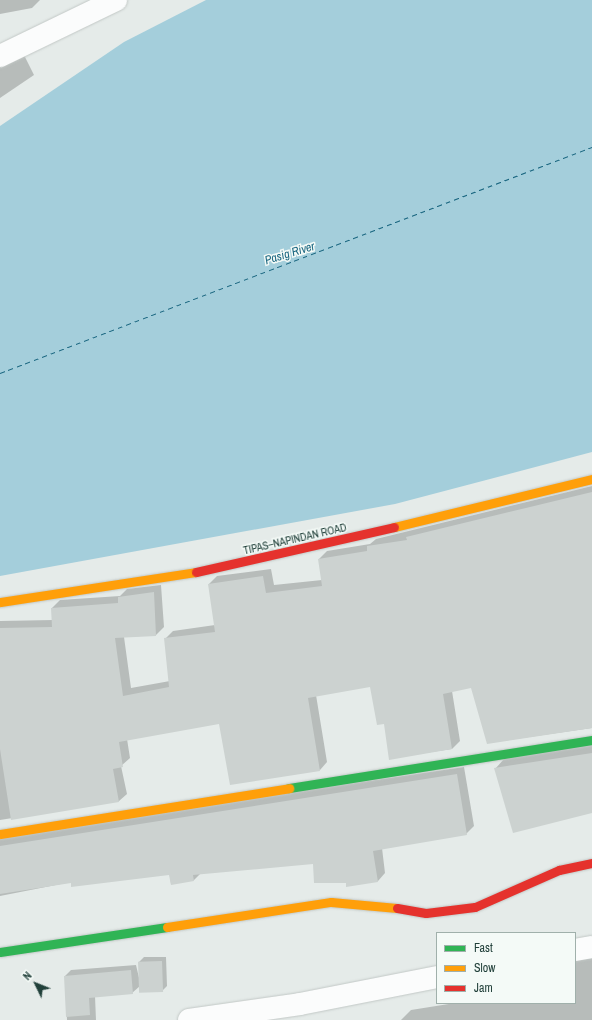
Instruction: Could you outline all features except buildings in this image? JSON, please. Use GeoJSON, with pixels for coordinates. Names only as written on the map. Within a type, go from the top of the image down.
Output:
{"type":"FeatureCollection","features":[{"type":"Feature","properties":{"kind":"street"},"geometry":{"type":"LineString","coordinates":[[0,56],[116,0]]}},
{"type":"Feature","properties":{"kind":"street","name":"TIPAS–NAPINDAN ROAD"},"geometry":{"type":"LineString","coordinates":[[0,602],[223,568],[592,479]]}},
{"type":"Feature","properties":{"kind":"street"},"geometry":{"type":"LineString","coordinates":[[0,834],[592,740]]}},
{"type":"Feature","properties":{"kind":"street"},"geometry":{"type":"LineString","coordinates":[[0,952],[331,902],[378,904],[426,913],[476,908],[559,870],[592,863]]}},
{"type":"Feature","properties":{"kind":"street"},"geometry":{"type":"LineString","coordinates":[[576,950],[592,946]]}},
{"type":"Feature","properties":{"kind":"street"},"geometry":{"type":"LineString","coordinates":[[189,1020],[300,1004],[436,977]]}},
{"type":"Feature","properties":{"kind":"water","name":"Pasig River"},"geometry":{"type":"Polygon","coordinates":[[[206,0],[592,0],[592,452],[395,504],[0,576],[0,126],[124,42],[206,0]]]}},
{"type":"Feature","properties":{"kind":"ferry route"},"geometry":{"type":"LineString","coordinates":[[0,373],[592,147]]}},
{"type":"Feature","properties":{"kind":"traffic: fast"},"geometry":{"type":"LineString","coordinates":[[289,788],[592,740]]}},
{"type":"Feature","properties":{"kind":"traffic: fast"},"geometry":{"type":"LineString","coordinates":[[0,952],[167,927]]}},
{"type":"Feature","properties":{"kind":"traffic: slow"},"geometry":{"type":"LineString","coordinates":[[394,527],[592,479]]}},
{"type":"Feature","properties":{"kind":"traffic: slow"},"geometry":{"type":"LineString","coordinates":[[0,602],[196,572]]}},
{"type":"Feature","properties":{"kind":"traffic: slow"},"geometry":{"type":"LineString","coordinates":[[0,834],[289,788]]}},
{"type":"Feature","properties":{"kind":"traffic: slow"},"geometry":{"type":"LineString","coordinates":[[167,927],[331,902],[397,908]]}},
{"type":"Feature","properties":{"kind":"traffic: jam"},"geometry":{"type":"LineString","coordinates":[[196,572],[394,527]]}},
{"type":"Feature","properties":{"kind":"traffic: jam"},"geometry":{"type":"LineString","coordinates":[[397,908],[426,913],[475,907],[559,870],[592,863]]}}]}
